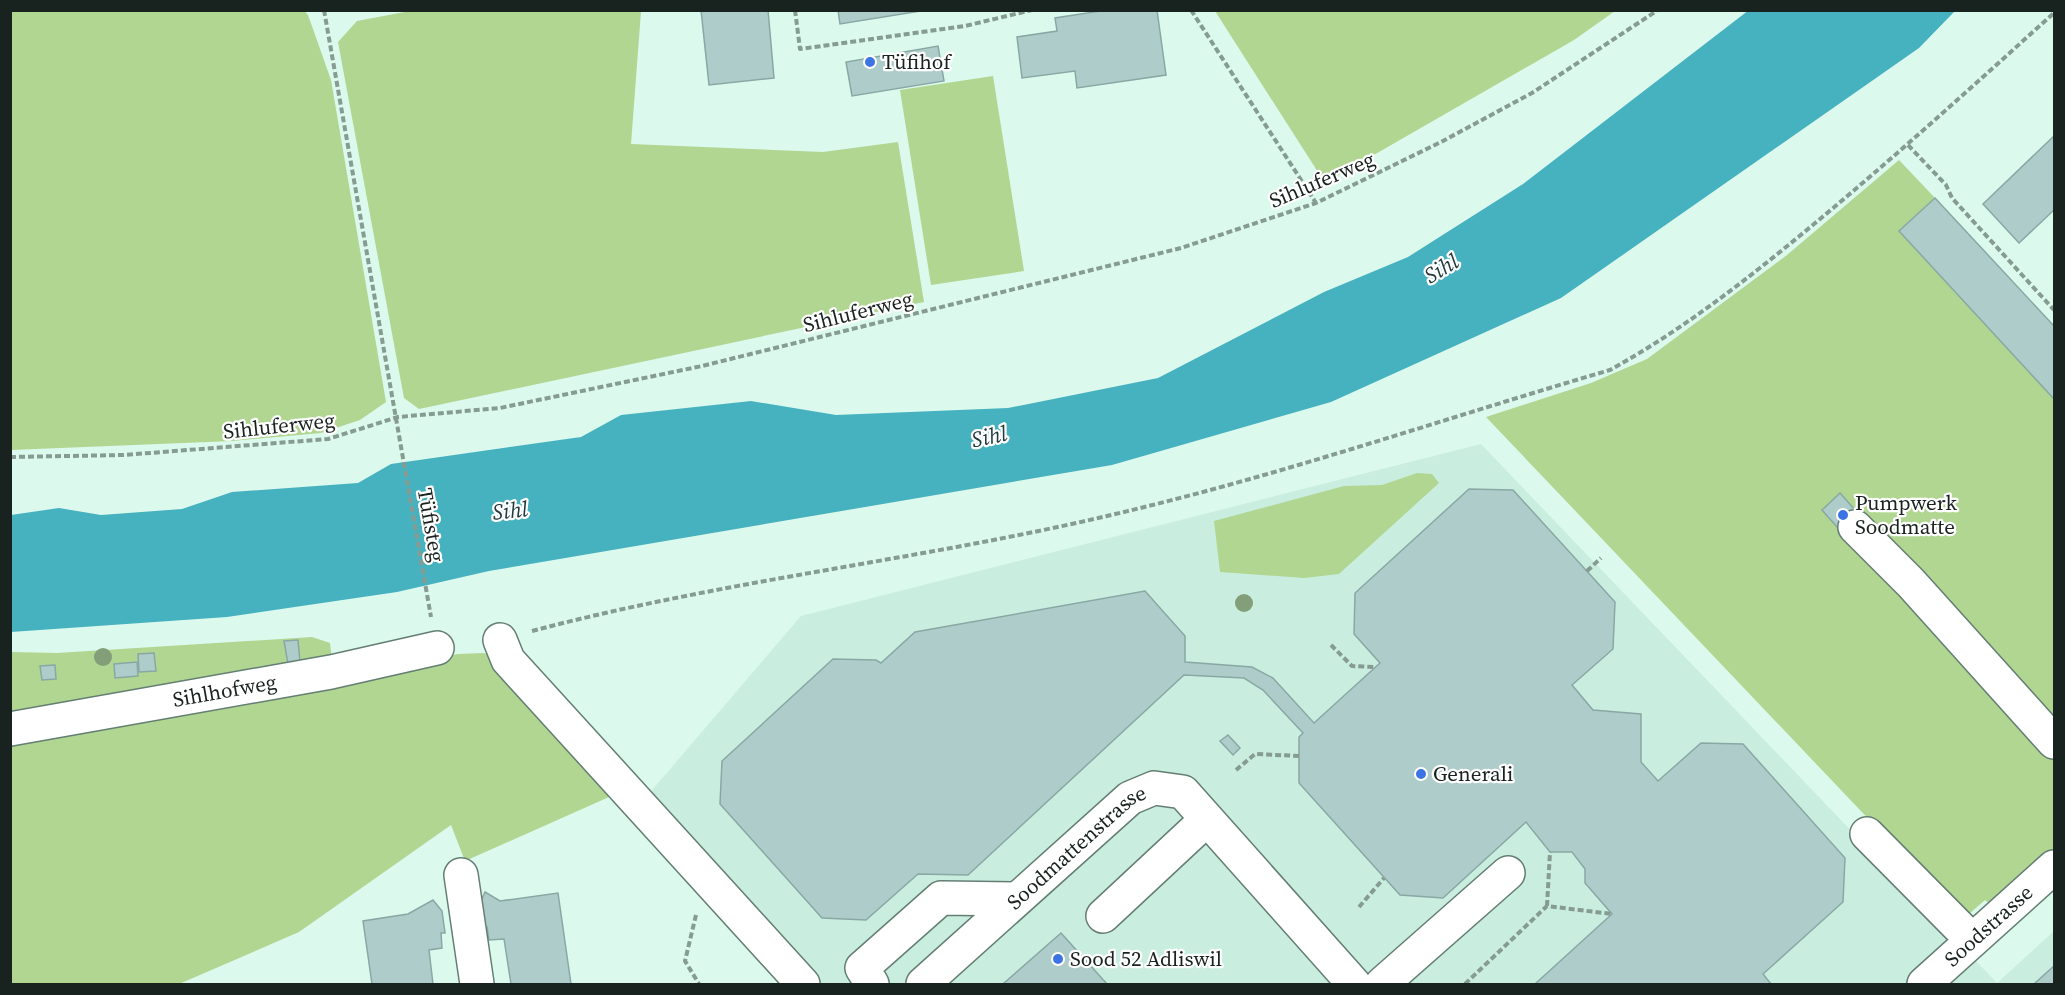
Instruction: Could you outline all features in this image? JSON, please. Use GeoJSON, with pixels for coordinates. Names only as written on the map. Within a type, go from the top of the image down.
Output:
{"type":"FeatureCollection","features":[{"type":"Feature","properties":{"kind":"street"},"geometry":{"type":"LineString","coordinates":[[1855,528],[1911,583],[2055,742]]}},
{"type":"Feature","properties":{"kind":"street","name":"Sihlhofweg"},"geometry":{"type":"LineString","coordinates":[[10,729],[331,672],[435,637]]}},
{"type":"Feature","properties":{"kind":"street"},"geometry":{"type":"LineString","coordinates":[[500,640],[508,660],[803,984]]}},
{"type":"Feature","properties":{"kind":"street","name":"Soodmattenstrasse"},"geometry":{"type":"LineString","coordinates":[[923,984],[1130,798],[1154,788],[1183,792],[1354,984]]}},
{"type":"Feature","properties":{"kind":"street"},"geometry":{"type":"LineString","coordinates":[[1103,916],[1206,820]]}},
{"type":"Feature","properties":{"kind":"street"},"geometry":{"type":"LineString","coordinates":[[1867,834],[1972,940]]}},
{"type":"Feature","properties":{"kind":"street","name":"Soodstrasse"},"geometry":{"type":"LineString","coordinates":[[1924,984],[2055,867]]}},
{"type":"Feature","properties":{"kind":"street"},"geometry":{"type":"LineString","coordinates":[[1382,984],[1508,873]]}},
{"type":"Feature","properties":{"kind":"street"},"geometry":{"type":"LineString","coordinates":[[461,875],[477,984]]}},
{"type":"Feature","properties":{"kind":"street"},"geometry":{"type":"LineString","coordinates":[[872,984],[861,968],[940,898],[1015,899]]}},
{"type":"Feature","properties":{"kind":"path"},"geometry":{"type":"LineString","coordinates":[[325,11],[333,10]]}},
{"type":"Feature","properties":{"kind":"path"},"geometry":{"type":"LineString","coordinates":[[795,10],[800,49],[965,26],[1032,10]]}},
{"type":"Feature","properties":{"kind":"path"},"geometry":{"type":"LineString","coordinates":[[1191,10],[1316,203]]}},
{"type":"Feature","properties":{"kind":"path","name":"Sihluferweg"},"geometry":{"type":"LineString","coordinates":[[10,457],[124,455],[328,439],[398,417],[500,408],[702,366],[1181,248],[1316,203],[1441,142],[1532,93],[1658,10]]}},
{"type":"Feature","properties":{"kind":"path","name":"Tüfisteg"},"geometry":{"type":"LineString","coordinates":[[325,11],[435,637]]}},
{"type":"Feature","properties":{"kind":"path"},"geometry":{"type":"LineString","coordinates":[[500,640],[571,621],[698,593],[1020,536],[1128,511],[1262,476],[1610,370],[1663,341],[1770,260],[1908,145],[2055,13]]}},
{"type":"Feature","properties":{"kind":"path"},"geometry":{"type":"LineString","coordinates":[[1908,145],[1946,185],[1952,198],[2055,310]]}},
{"type":"Feature","properties":{"kind":"path"},"geometry":{"type":"LineString","coordinates":[[1587,571],[1601,558]]}},
{"type":"Feature","properties":{"kind":"path"},"geometry":{"type":"LineString","coordinates":[[1331,645],[1352,666],[1375,667]]}},
{"type":"Feature","properties":{"kind":"path"},"geometry":{"type":"LineString","coordinates":[[1236,770],[1255,754],[1299,756]]}},
{"type":"Feature","properties":{"kind":"path"},"geometry":{"type":"LineString","coordinates":[[1465,984],[1547,906],[1550,852]]}},
{"type":"Feature","properties":{"kind":"path"},"geometry":{"type":"LineString","coordinates":[[1359,907],[1384,878]]}},
{"type":"Feature","properties":{"kind":"path"},"geometry":{"type":"LineString","coordinates":[[699,984],[685,961],[700,897],[710,884]]}},
{"type":"Feature","properties":{"kind":"path"},"geometry":{"type":"LineString","coordinates":[[1547,906],[1612,914]]}},
{"type":"Feature","properties":{"kind":"shaded area"},"geometry":{"type":"Polygon","coordinates":[[[1481,444],[1997,983],[2054,931],[2054,984],[820,984],[647,796],[801,616],[1481,444]]]}},
{"type":"Feature","properties":{"kind":"green space"},"geometry":{"type":"Polygon","coordinates":[[[304,10],[308,15],[331,80],[386,402],[360,420],[321,433],[232,441],[11,450],[11,11],[304,10]]]}},
{"type":"Feature","properties":{"kind":"green space"},"geometry":{"type":"Polygon","coordinates":[[[410,11],[641,11],[631,144],[823,152],[898,142],[924,302],[419,409],[404,398],[338,42],[357,21],[410,11]]]}},
{"type":"Feature","properties":{"kind":"green space"},"geometry":{"type":"Polygon","coordinates":[[[1215,11],[1615,11],[1574,40],[1325,183],[1215,11]]]}},
{"type":"Feature","properties":{"kind":"green space"},"geometry":{"type":"Polygon","coordinates":[[[993,76],[1024,271],[931,285],[900,90],[993,76]]]}},
{"type":"Feature","properties":{"kind":"green space"},"geometry":{"type":"Polygon","coordinates":[[[1899,160],[1935,198],[1899,231],[2054,399],[2054,848],[1992,906],[1985,900],[1969,914],[1958,913],[1486,417],[1591,383],[1647,359],[1787,255],[1899,160]]]}},
{"type":"Feature","properties":{"kind":"green space"},"geometry":{"type":"Polygon","coordinates":[[[1417,473],[1432,474],[1439,483],[1339,574],[1304,578],[1220,572],[1214,521],[1344,486],[1382,485],[1417,473]]]}},
{"type":"Feature","properties":{"kind":"green space"},"geometry":{"type":"Polygon","coordinates":[[[312,637],[330,643],[332,660],[11,714],[11,652],[57,653],[312,637]]]}},
{"type":"Feature","properties":{"kind":"green space"},"geometry":{"type":"Polygon","coordinates":[[[484,653],[492,656],[618,793],[465,861],[451,825],[299,932],[179,984],[11,984],[11,734],[458,654],[484,653]]]}},
{"type":"Feature","properties":{"kind":"water","name":"Sihl"},"geometry":{"type":"Polygon","coordinates":[[[1749,10],[1955,11],[1919,48],[1561,298],[1331,402],[1112,465],[489,571],[397,592],[227,617],[11,632],[11,515],[59,508],[101,515],[182,509],[232,492],[358,483],[391,464],[581,437],[621,415],[751,401],[836,415],[1008,408],[1158,378],[1324,292],[1408,257],[1523,184],[1749,10]]]}},
{"type":"Feature","properties":{"kind":"building"},"geometry":{"type":"Polygon","coordinates":[[[701,10],[768,10],[774,78],[709,85],[701,10]]]}},
{"type":"Feature","properties":{"kind":"building"},"geometry":{"type":"Polygon","coordinates":[[[838,10],[927,10],[840,24],[838,10]]]}},
{"type":"Feature","properties":{"kind":"building"},"geometry":{"type":"Polygon","coordinates":[[[1107,10],[1157,10],[1166,75],[1077,88],[1075,71],[1022,78],[1017,37],[1057,31],[1055,18],[1107,10]]]}},
{"type":"Feature","properties":{"kind":"building"},"geometry":{"type":"Polygon","coordinates":[[[938,46],[944,81],[852,96],[846,62],[938,46]]]}},
{"type":"Feature","properties":{"kind":"building"},"geometry":{"type":"Polygon","coordinates":[[[2054,136],[2054,210],[2019,243],[1983,204],[2054,136]]]}},
{"type":"Feature","properties":{"kind":"building"},"geometry":{"type":"Polygon","coordinates":[[[1935,198],[2054,326],[2054,399],[1899,231],[1935,198]]]}},
{"type":"Feature","properties":{"kind":"building"},"geometry":{"type":"Polygon","coordinates":[[[1469,489],[1513,490],[1615,602],[1613,649],[1572,685],[1593,710],[1641,714],[1641,762],[1658,781],[1701,743],[1743,744],[1845,858],[1843,902],[1763,974],[1771,984],[1535,984],[1612,914],[1585,883],[1585,869],[1572,852],[1550,852],[1526,822],[1443,898],[1400,895],[1299,783],[1299,737],[1303,733],[1263,690],[1244,678],[1184,675],[968,875],[918,874],[866,920],[822,918],[720,804],[722,761],[833,659],[876,660],[881,663],[915,632],[1145,591],[1185,636],[1185,662],[1252,667],[1273,678],[1314,723],[1380,663],[1354,634],[1355,593],[1469,489]]]}},
{"type":"Feature","properties":{"kind":"building","name":"Pumpwerk Soodmatte"},"geometry":{"type":"Polygon","coordinates":[[[1840,493],[1863,519],[1845,536],[1822,510],[1840,493]]]}},
{"type":"Feature","properties":{"kind":"building"},"geometry":{"type":"Polygon","coordinates":[[[298,640],[300,662],[288,664],[284,641],[298,640]]]}},
{"type":"Feature","properties":{"kind":"building"},"geometry":{"type":"Polygon","coordinates":[[[154,653],[156,671],[139,672],[138,654],[154,653]]]}},
{"type":"Feature","properties":{"kind":"building"},"geometry":{"type":"Polygon","coordinates":[[[137,662],[138,676],[115,678],[114,664],[137,662]]]}},
{"type":"Feature","properties":{"kind":"building"},"geometry":{"type":"Polygon","coordinates":[[[55,665],[56,679],[42,680],[40,666],[55,665]]]}},
{"type":"Feature","properties":{"kind":"building"},"geometry":{"type":"Polygon","coordinates":[[[1228,735],[1240,748],[1233,755],[1220,741],[1228,735]]]}},
{"type":"Feature","properties":{"kind":"building"},"geometry":{"type":"Polygon","coordinates":[[[485,892],[500,901],[558,893],[571,984],[511,984],[504,939],[489,940],[487,927],[482,927],[480,903],[485,892]]]}},
{"type":"Feature","properties":{"kind":"building"},"geometry":{"type":"Polygon","coordinates":[[[433,900],[442,911],[445,933],[441,933],[442,948],[429,950],[433,984],[372,984],[363,921],[408,914],[433,900]]]}},
{"type":"Feature","properties":{"kind":"building","name":"Sood 52 Adliswil"},"geometry":{"type":"Polygon","coordinates":[[[1061,933],[1107,984],[1003,984],[1061,933]]]}},
{"type":"Feature","properties":{"kind":"building"},"geometry":{"type":"Polygon","coordinates":[[[2054,966],[2054,984],[2034,984],[2054,966]]]}},
{"type":"Feature","properties":{"kind":"place","name":"Tüfihof"},"geometry":{"type":"Point","coordinates":[870,62]}},
{"type":"Feature","properties":{"kind":"place","name":"Pumpwerk Soodmatte"},"geometry":{"type":"Point","coordinates":[1843,515]}},
{"type":"Feature","properties":{"kind":"place","name":"Generali"},"geometry":{"type":"Point","coordinates":[1421,774]}},
{"type":"Feature","properties":{"kind":"place","name":"Sood 52 Adliswil"},"geometry":{"type":"Point","coordinates":[1058,959]}}]}
